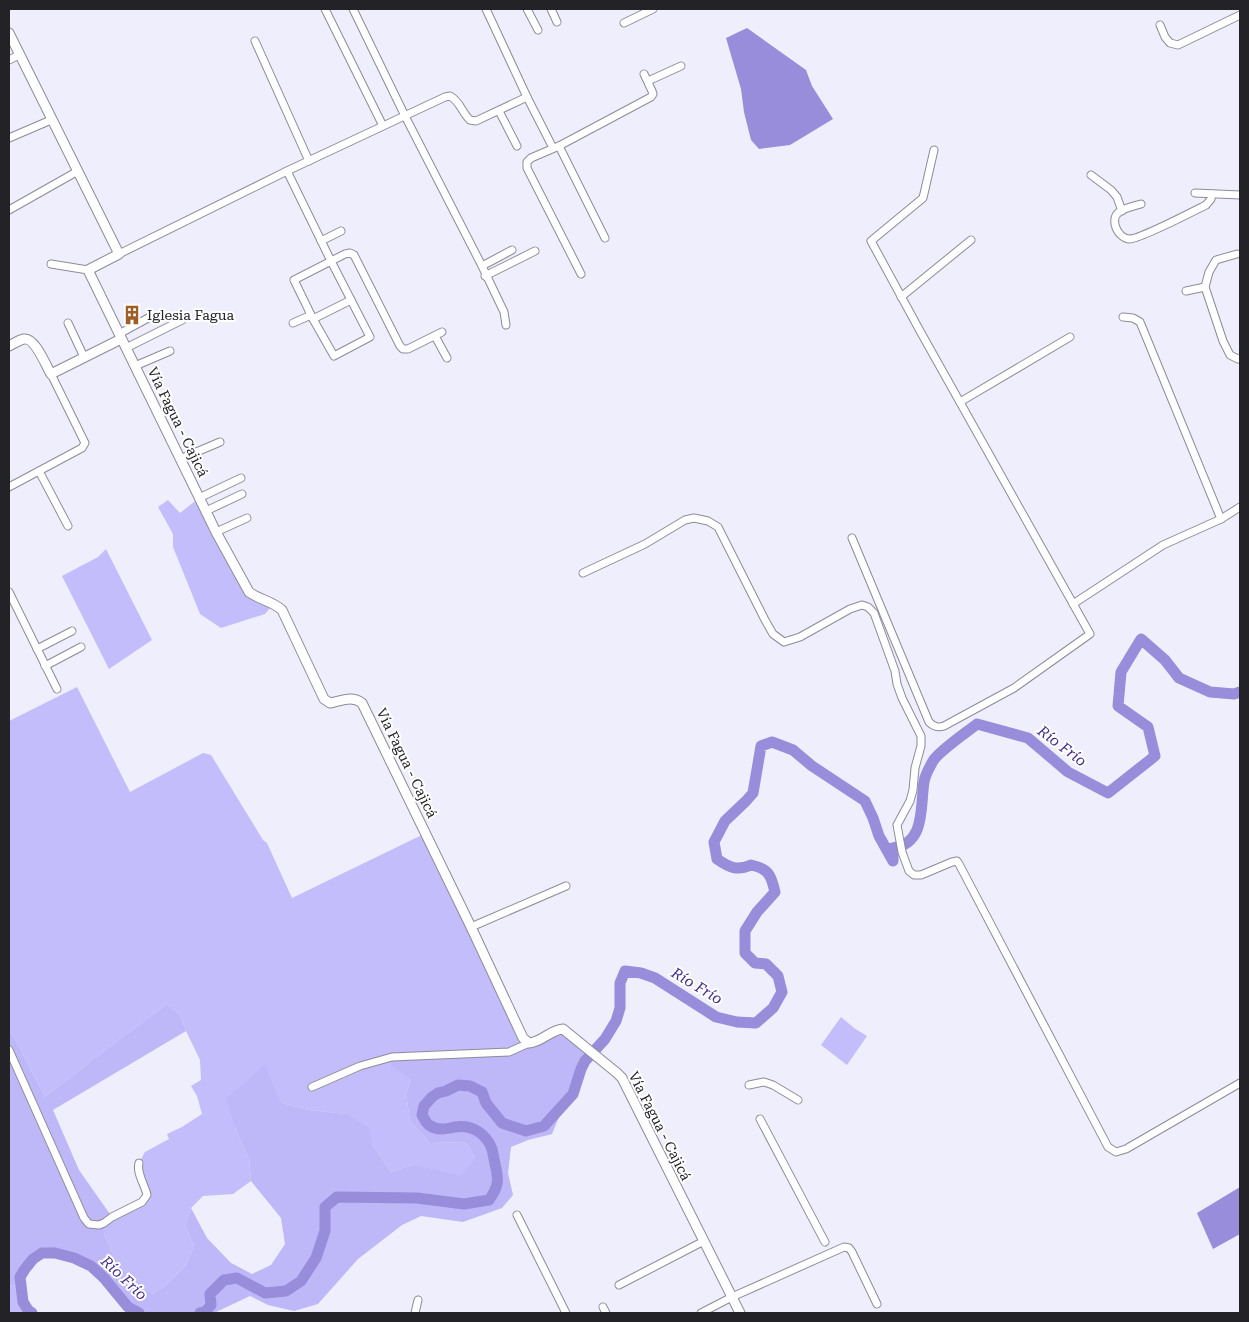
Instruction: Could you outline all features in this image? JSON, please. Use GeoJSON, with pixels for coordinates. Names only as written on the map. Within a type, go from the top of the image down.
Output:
{"type":"FeatureCollection","features":[{"type":"Feature","properties":{"kind":"street"},"geometry":{"type":"LineString","coordinates":[[325,9],[383,126]]}},
{"type":"Feature","properties":{"kind":"street"},"geometry":{"type":"LineString","coordinates":[[353,9],[405,116],[482,266],[485,276],[504,312],[506,325]]}},
{"type":"Feature","properties":{"kind":"street"},"geometry":{"type":"LineString","coordinates":[[486,9],[527,97],[605,238]]}},
{"type":"Feature","properties":{"kind":"street"},"geometry":{"type":"LineString","coordinates":[[527,9],[538,30]]}},
{"type":"Feature","properties":{"kind":"street"},"geometry":{"type":"LineString","coordinates":[[551,9],[557,22]]}},
{"type":"Feature","properties":{"kind":"street"},"geometry":{"type":"LineString","coordinates":[[624,23],[653,9]]}},
{"type":"Feature","properties":{"kind":"street"},"geometry":{"type":"LineString","coordinates":[[1160,26],[1170,43],[1178,45],[1240,14]]}},
{"type":"Feature","properties":{"kind":"street"},"geometry":{"type":"LineString","coordinates":[[9,34],[119,254]]}},
{"type":"Feature","properties":{"kind":"street"},"geometry":{"type":"LineString","coordinates":[[254,41],[309,161]]}},
{"type":"Feature","properties":{"kind":"street"},"geometry":{"type":"LineString","coordinates":[[9,60],[20,56]]}},
{"type":"Feature","properties":{"kind":"street"},"geometry":{"type":"LineString","coordinates":[[648,82],[680,66]]}},
{"type":"Feature","properties":{"kind":"street"},"geometry":{"type":"LineString","coordinates":[[581,274],[527,168],[527,162],[531,158],[556,147],[651,97],[653,94],[644,74]]}},
{"type":"Feature","properties":{"kind":"street"},"geometry":{"type":"LineString","coordinates":[[51,264],[88,270],[287,171],[450,96],[456,99],[466,117],[470,120],[476,120],[527,97]]}},
{"type":"Feature","properties":{"kind":"street"},"geometry":{"type":"LineString","coordinates":[[498,111],[517,146]]}},
{"type":"Feature","properties":{"kind":"street"},"geometry":{"type":"LineString","coordinates":[[9,138],[51,120]]}},
{"type":"Feature","properties":{"kind":"street"},"geometry":{"type":"LineString","coordinates":[[852,538],[929,722],[933,726],[939,728],[944,726],[1014,688],[1090,634],[871,242],[924,198],[934,150]]}},
{"type":"Feature","properties":{"kind":"street"},"geometry":{"type":"LineString","coordinates":[[9,210],[78,171]]}},
{"type":"Feature","properties":{"kind":"street"},"geometry":{"type":"LineString","coordinates":[[287,171],[321,241],[331,261],[351,300],[370,338],[334,356],[294,280],[331,261],[345,254],[350,253],[354,255],[403,349],[408,349],[442,332]]}},
{"type":"Feature","properties":{"kind":"street"},"geometry":{"type":"LineString","coordinates":[[1091,175],[1111,190],[1117,197],[1122,211]]}},
{"type":"Feature","properties":{"kind":"street"},"geometry":{"type":"LineString","coordinates":[[1195,194],[1240,195]]}},
{"type":"Feature","properties":{"kind":"street"},"geometry":{"type":"LineString","coordinates":[[1141,204],[1122,211],[1116,216],[1117,230],[1122,237],[1132,239],[1206,205],[1211,199],[1212,194]]}},
{"type":"Feature","properties":{"kind":"street"},"geometry":{"type":"LineString","coordinates":[[321,241],[341,231]]}},
{"type":"Feature","properties":{"kind":"street"},"geometry":{"type":"LineString","coordinates":[[901,297],[972,240]]}},
{"type":"Feature","properties":{"kind":"street"},"geometry":{"type":"LineString","coordinates":[[482,266],[512,250]]}},
{"type":"Feature","properties":{"kind":"street"},"geometry":{"type":"LineString","coordinates":[[485,276],[535,251]]}},
{"type":"Feature","properties":{"kind":"street"},"geometry":{"type":"LineString","coordinates":[[1237,254],[1216,260],[1209,272],[1205,287],[1223,341],[1230,355],[1238,359],[1240,358]]}},
{"type":"Feature","properties":{"kind":"street","name":"Vía Fagua - Cajicá"},"geometry":{"type":"LineString","coordinates":[[88,270],[199,498],[249,592],[255,597],[274,604],[282,610],[324,699],[330,703],[357,699],[362,703],[523,1038],[529,1043],[534,1043],[563,1029],[622,1078],[740,1313]]}},
{"type":"Feature","properties":{"kind":"street"},"geometry":{"type":"LineString","coordinates":[[1186,291],[1205,287]]}},
{"type":"Feature","properties":{"kind":"street"},"geometry":{"type":"LineString","coordinates":[[294,323],[351,300]]}},
{"type":"Feature","properties":{"kind":"street"},"geometry":{"type":"LineString","coordinates":[[51,374],[84,357],[150,317]]}},
{"type":"Feature","properties":{"kind":"street"},"geometry":{"type":"LineString","coordinates":[[1123,317],[1133,318],[1140,322],[1221,519]]}},
{"type":"Feature","properties":{"kind":"street"},"geometry":{"type":"LineString","coordinates":[[126,348],[182,320]]}},
{"type":"Feature","properties":{"kind":"street"},"geometry":{"type":"LineString","coordinates":[[68,323],[84,357]]}},
{"type":"Feature","properties":{"kind":"street"},"geometry":{"type":"LineString","coordinates":[[435,336],[447,358]]}},
{"type":"Feature","properties":{"kind":"street"},"geometry":{"type":"LineString","coordinates":[[960,402],[1070,337]]}},
{"type":"Feature","properties":{"kind":"street"},"geometry":{"type":"LineString","coordinates":[[9,346],[24,339],[30,340],[35,344],[85,443],[82,448],[9,487]]}},
{"type":"Feature","properties":{"kind":"street"},"geometry":{"type":"LineString","coordinates":[[135,366],[170,351]]}},
{"type":"Feature","properties":{"kind":"street"},"geometry":{"type":"LineString","coordinates":[[180,459],[220,442]]}},
{"type":"Feature","properties":{"kind":"street"},"geometry":{"type":"LineString","coordinates":[[39,471],[68,526]]}},
{"type":"Feature","properties":{"kind":"street"},"geometry":{"type":"LineString","coordinates":[[199,498],[241,478]]}},
{"type":"Feature","properties":{"kind":"street"},"geometry":{"type":"LineString","coordinates":[[206,510],[242,494]]}},
{"type":"Feature","properties":{"kind":"street"},"geometry":{"type":"LineString","coordinates":[[1073,604],[1163,545],[1221,519],[1240,507]]}},
{"type":"Feature","properties":{"kind":"street"},"geometry":{"type":"LineString","coordinates":[[216,532],[247,518]]}},
{"type":"Feature","properties":{"kind":"street"},"geometry":{"type":"LineString","coordinates":[[583,573],[645,544],[685,520],[694,518],[718,527],[773,634],[784,642],[800,637],[850,610],[862,605],[868,607],[874,613],[895,671],[902,698],[921,736],[922,746],[915,768],[913,790],[910,801],[897,825],[902,852],[909,871],[914,875],[921,875],[957,861],[1030,1005],[1108,1147],[1116,1152],[1126,1150],[1240,1083]]}},
{"type":"Feature","properties":{"kind":"street"},"geometry":{"type":"LineString","coordinates":[[9,592],[57,689]]}},
{"type":"Feature","properties":{"kind":"street"},"geometry":{"type":"LineString","coordinates":[[37,649],[72,631]]}},
{"type":"Feature","properties":{"kind":"street"},"geometry":{"type":"LineString","coordinates":[[45,666],[81,647]]}},
{"type":"Feature","properties":{"kind":"street"},"geometry":{"type":"LineString","coordinates":[[471,927],[566,886]]}},
{"type":"Feature","properties":{"kind":"street"},"geometry":{"type":"LineString","coordinates":[[312,1086],[360,1066],[392,1057],[509,1052],[529,1043]]}},
{"type":"Feature","properties":{"kind":"street"},"geometry":{"type":"LineString","coordinates":[[9,1050],[84,1218],[89,1224],[99,1225],[104,1223],[142,1202],[147,1196],[138,1169],[139,1163]]}},
{"type":"Feature","properties":{"kind":"street"},"geometry":{"type":"LineString","coordinates":[[749,1085],[764,1082],[773,1085],[798,1100]]}},
{"type":"Feature","properties":{"kind":"street"},"geometry":{"type":"LineString","coordinates":[[760,1119],[825,1242]]}},
{"type":"Feature","properties":{"kind":"street"},"geometry":{"type":"LineString","coordinates":[[517,1215],[566,1313]]}},
{"type":"Feature","properties":{"kind":"street"},"geometry":{"type":"LineString","coordinates":[[618,1284],[704,1241]]}},
{"type":"Feature","properties":{"kind":"street"},"geometry":{"type":"LineString","coordinates":[[701,1313],[844,1246],[852,1252],[877,1304]]}},
{"type":"Feature","properties":{"kind":"street"},"geometry":{"type":"LineString","coordinates":[[415,1313],[418,1300]]}},
{"type":"Feature","properties":{"kind":"shaded area"},"geometry":{"type":"Polygon","coordinates":[[[747,28],[806,70],[812,86],[833,119],[790,145],[759,149],[751,140],[741,89],[726,38],[747,28]]]}},
{"type":"Feature","properties":{"kind":"shaded area"},"geometry":{"type":"Polygon","coordinates":[[[199,498],[249,592],[274,603],[265,614],[221,628],[200,614],[173,547],[173,534],[158,507],[168,500],[180,513],[199,498]]]}},
{"type":"Feature","properties":{"kind":"shaded area"},"geometry":{"type":"Polygon","coordinates":[[[106,549],[152,640],[109,669],[62,576],[98,557],[106,549]]]}},
{"type":"Feature","properties":{"kind":"shaded area"},"geometry":{"type":"Polygon","coordinates":[[[77,687],[130,792],[203,753],[211,755],[263,840],[267,843],[292,898],[426,833],[523,1038],[522,1047],[392,1066],[411,1080],[406,1094],[410,1121],[430,1143],[466,1142],[475,1158],[460,1177],[415,1164],[391,1172],[372,1144],[346,1114],[309,1110],[282,1103],[265,1066],[235,1127],[249,1159],[251,1181],[233,1194],[203,1196],[191,1208],[185,1225],[194,1246],[186,1265],[167,1284],[153,1294],[132,1281],[113,1254],[104,1234],[104,1223],[147,1196],[139,1163],[145,1152],[169,1139],[167,1134],[202,1114],[197,1096],[191,1086],[201,1080],[200,1060],[180,1015],[167,1004],[45,1097],[9,1030],[9,721],[77,687]]]}},
{"type":"Feature","properties":{"kind":"shaded area"},"geometry":{"type":"Polygon","coordinates":[[[167,1004],[180,1015],[186,1031],[53,1110],[79,1170],[112,1217],[104,1223],[104,1234],[113,1254],[132,1281],[153,1294],[167,1284],[186,1265],[194,1246],[185,1225],[191,1208],[207,1238],[231,1263],[252,1274],[271,1265],[285,1244],[281,1218],[251,1181],[249,1159],[235,1127],[226,1099],[265,1065],[282,1103],[309,1110],[347,1114],[369,1128],[372,1144],[391,1172],[415,1164],[460,1176],[475,1158],[466,1142],[430,1143],[410,1121],[406,1094],[411,1080],[391,1066],[392,1057],[496,1053],[557,1030],[590,1056],[586,1060],[571,1096],[559,1110],[559,1117],[552,1134],[528,1140],[511,1147],[508,1173],[513,1195],[502,1208],[463,1222],[421,1216],[402,1225],[358,1259],[318,1304],[294,1311],[268,1305],[250,1296],[214,1313],[139,1313],[127,1306],[109,1283],[93,1268],[73,1259],[52,1253],[40,1255],[33,1260],[24,1270],[20,1283],[9,1287],[9,1030],[45,1097],[167,1004]]]}},
{"type":"Feature","properties":{"kind":"shaded area"},"geometry":{"type":"Polygon","coordinates":[[[841,1017],[867,1036],[847,1065],[821,1045],[841,1017]]]}},
{"type":"Feature","properties":{"kind":"shaded area"},"geometry":{"type":"Polygon","coordinates":[[[1240,1187],[1240,1234],[1213,1249],[1197,1213],[1240,1187]]]}},
{"type":"Feature","properties":{"kind":"shaded area"},"geometry":{"type":"Polygon","coordinates":[[[20,1283],[24,1304],[32,1313],[9,1313],[9,1287],[20,1283]]]}},
{"type":"Feature","properties":{"kind":"waterway","name":"Río Frío"},"geometry":{"type":"LineString","coordinates":[[200,1313],[205,1312],[211,1305],[210,1294],[224,1280],[237,1278],[265,1293],[286,1291],[301,1281],[316,1258],[325,1231],[325,1207],[337,1197],[417,1198],[464,1204],[489,1200],[495,1191],[497,1179],[492,1149],[486,1138],[472,1128],[461,1126],[442,1129],[432,1127],[422,1115],[424,1106],[438,1093],[458,1085],[470,1086],[482,1092],[486,1103],[502,1123],[526,1131],[544,1126],[573,1094],[585,1061],[605,1039],[616,1021],[620,1008],[620,983],[625,971],[641,973],[655,978],[716,1017],[737,1022],[756,1023],[773,1008],[782,992],[778,976],[766,964],[755,963],[745,953],[745,931],[757,912],[775,892],[772,881],[762,869],[751,865],[734,868],[717,859],[714,842],[725,821],[753,793],[761,746],[772,742],[793,750],[812,766],[865,801],[879,836],[893,861],[893,848],[904,845],[916,832],[921,813],[925,779],[933,761],[947,747],[977,724],[1028,738],[1068,772],[1108,793],[1155,756],[1148,727],[1118,706],[1121,672],[1141,639],[1165,660],[1179,678],[1210,692],[1234,694],[1240,692]]}},
{"type":"Feature","properties":{"kind":"waterway","name":"Río Frío"},"geometry":{"type":"LineString","coordinates":[[32,1313],[23,1302],[20,1277],[33,1259],[42,1253],[55,1253],[74,1258],[91,1266],[104,1278],[128,1307],[139,1313]]}},
{"type":"Feature","properties":{"kind":"place","name":"Iglesia Fagua"},"geometry":{"type":"Point","coordinates":[132,315]}}]}
